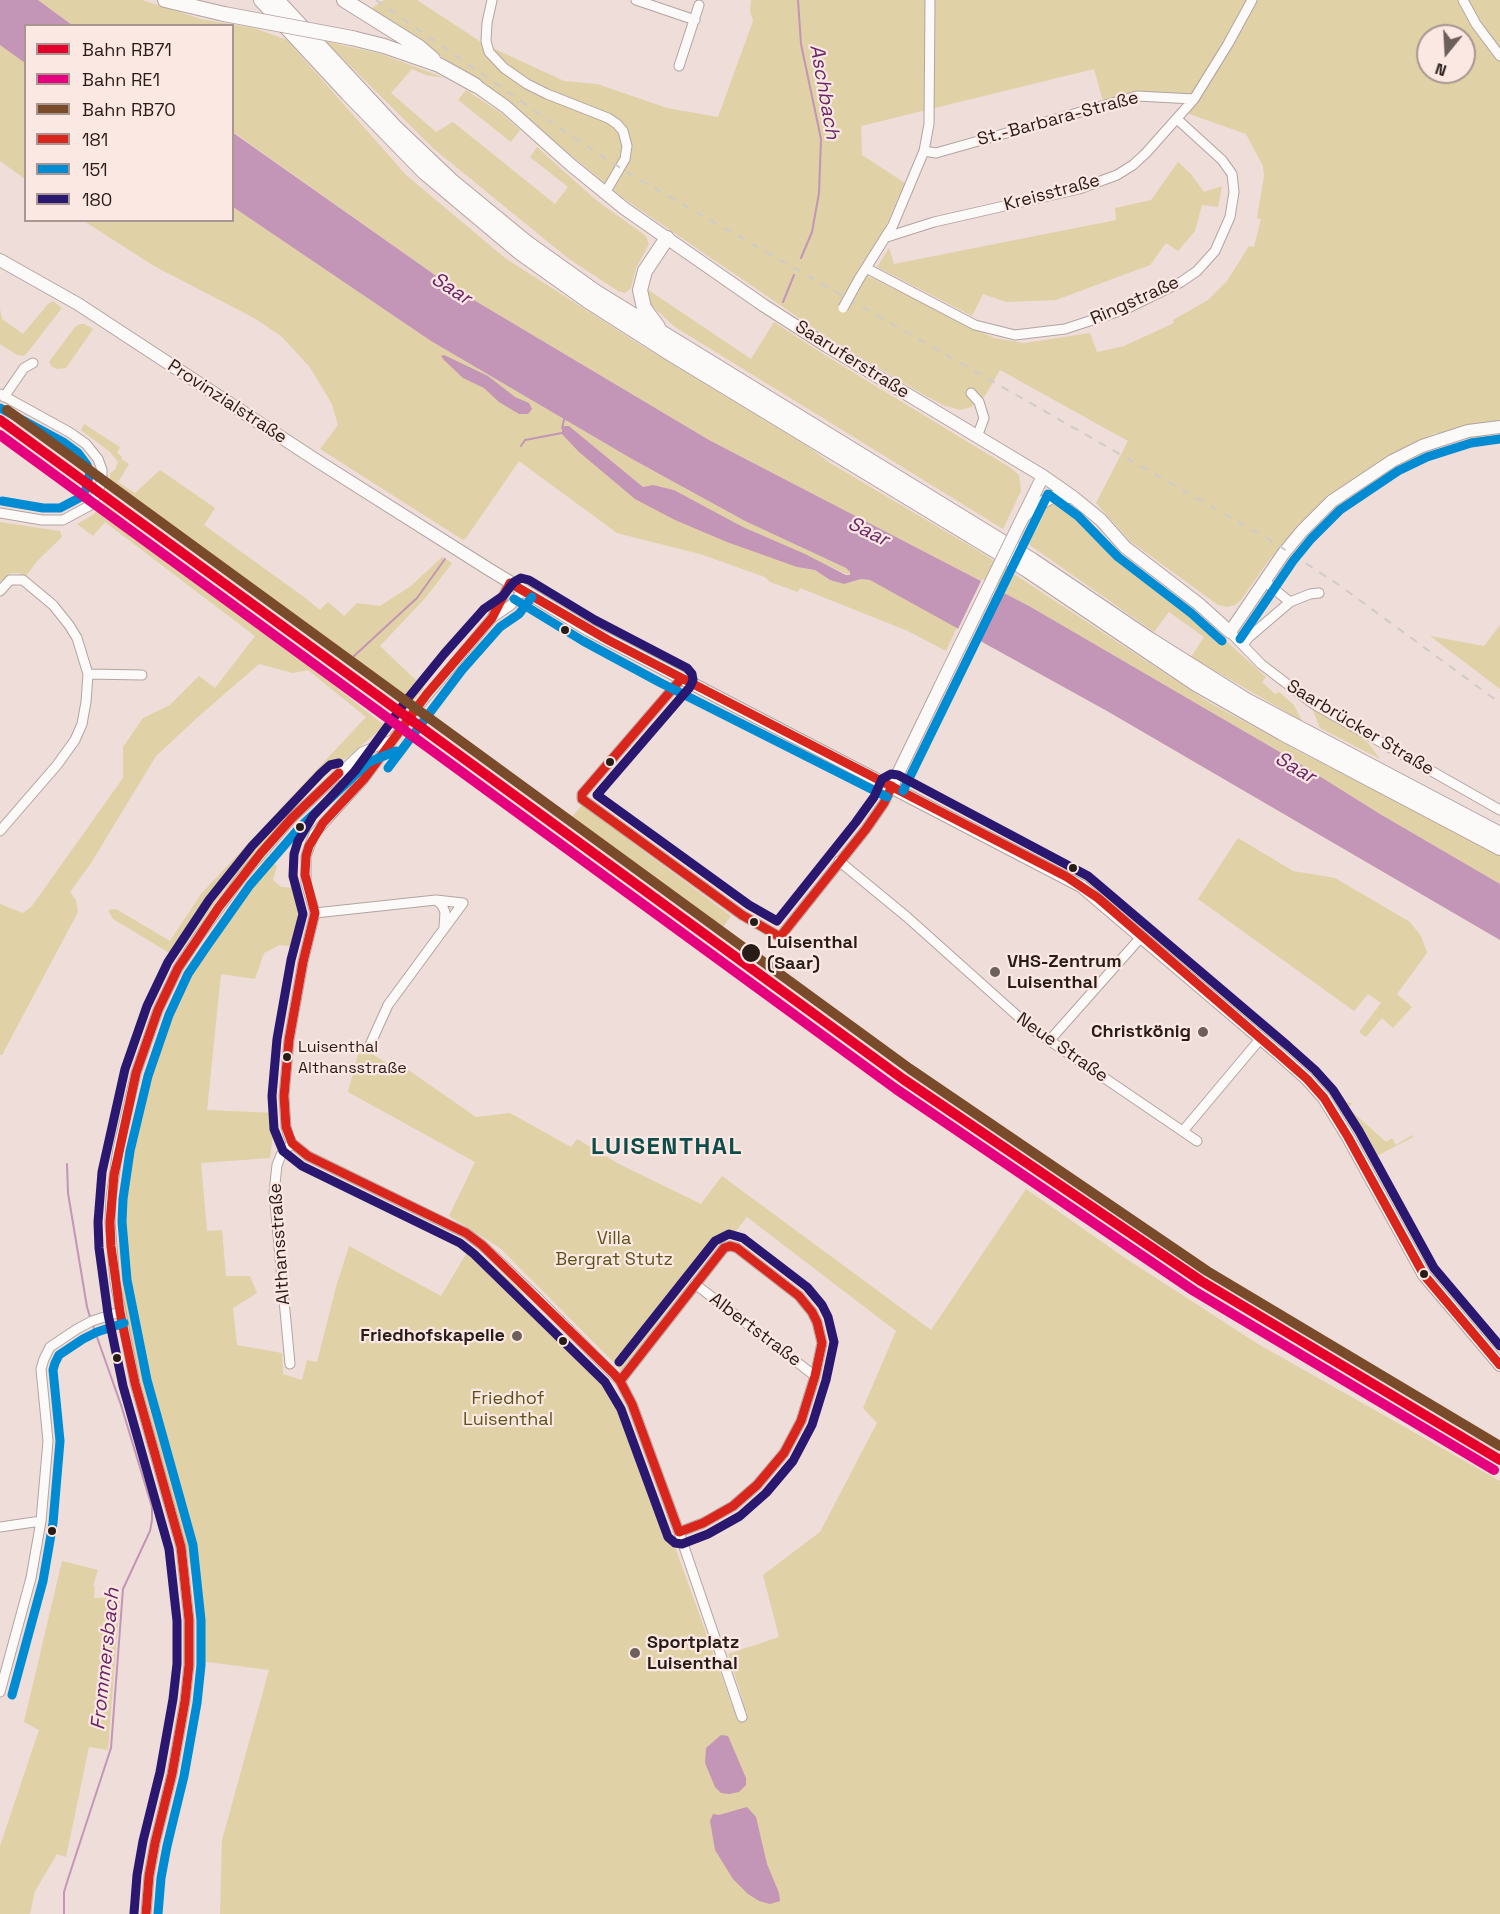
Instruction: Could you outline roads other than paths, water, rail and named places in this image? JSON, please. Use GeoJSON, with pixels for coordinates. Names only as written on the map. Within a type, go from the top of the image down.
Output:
{"type":"FeatureCollection","features":[{"type":"Feature","properties":{"kind":"highway"},"geometry":{"type":"LineString","coordinates":[[165,0],[384,46],[439,65],[475,85]]}},
{"type":"Feature","properties":{"kind":"highway"},"geometry":{"type":"LineString","coordinates":[[261,0],[425,173],[481,222],[588,301],[711,370],[758,392],[1032,560],[1149,639],[1246,700],[1500,834]]}},
{"type":"Feature","properties":{"kind":"highway"},"geometry":{"type":"LineString","coordinates":[[277,0],[394,126],[487,212],[596,292],[678,344]]}},
{"type":"Feature","properties":{"kind":"highway"},"geometry":{"type":"LineString","coordinates":[[344,0],[419,47],[439,65]]}},
{"type":"Feature","properties":{"kind":"highway"},"geometry":{"type":"LineString","coordinates":[[667,238],[645,270],[640,290],[644,308],[649,317],[678,344],[761,408],[1017,564],[1169,666],[1240,710],[1500,848]]}},
{"type":"Feature","properties":{"kind":"main road","name":"Saaruferstraße"},"geometry":{"type":"LineString","coordinates":[[475,85],[506,107],[605,193],[667,238],[826,346],[1043,476],[1073,497],[1101,520],[1125,547],[1198,604],[1230,633]]}},
{"type":"Feature","properties":{"kind":"main road","name":"Provinzialstraße"},"geometry":{"type":"LineString","coordinates":[[0,260],[78,304],[452,546],[589,630],[1067,877],[1098,898],[1261,1038],[1307,1079],[1324,1098],[1424,1275],[1500,1365]]}},
{"type":"Feature","properties":{"kind":"main road"},"geometry":{"type":"LineString","coordinates":[[1230,633],[1264,581],[1302,531],[1332,501],[1392,461],[1429,443],[1467,431],[1500,427]]}},
{"type":"Feature","properties":{"kind":"main road"},"geometry":{"type":"LineString","coordinates":[[892,786],[1043,476]]}},
{"type":"Feature","properties":{"kind":"main road"},"geometry":{"type":"LineString","coordinates":[[1019,524],[1034,507],[1052,497],[1073,497]]}},
{"type":"Feature","properties":{"kind":"street"},"geometry":{"type":"LineString","coordinates":[[492,0],[486,41],[489,52],[504,68],[547,94],[608,118],[623,132],[627,146],[625,159],[605,193]]}},
{"type":"Feature","properties":{"kind":"street"},"geometry":{"type":"LineString","coordinates":[[638,0],[694,20]]}},
{"type":"Feature","properties":{"kind":"street"},"geometry":{"type":"LineString","coordinates":[[843,308],[886,237],[924,151],[929,124],[930,0]]}},
{"type":"Feature","properties":{"kind":"street","name":"Kreisstraße"},"geometry":{"type":"LineString","coordinates":[[886,237],[934,222],[1079,189],[1117,175],[1146,153],[1194,99],[1252,0]]}},
{"type":"Feature","properties":{"kind":"street"},"geometry":{"type":"LineString","coordinates":[[1463,0],[1476,24],[1500,56]]}},
{"type":"Feature","properties":{"kind":"street"},"geometry":{"type":"LineString","coordinates":[[679,66],[699,5]]}},
{"type":"Feature","properties":{"kind":"street","name":"St.-Barbara-Straße"},"geometry":{"type":"LineString","coordinates":[[924,151],[936,153],[1128,97],[1194,99]]}},
{"type":"Feature","properties":{"kind":"street","name":"Ringstraße"},"geometry":{"type":"LineString","coordinates":[[866,268],[975,326],[1005,333],[1065,330],[1126,309],[1181,282],[1197,271],[1215,250],[1230,217],[1234,192],[1232,174],[1222,160],[1177,118]]}},
{"type":"Feature","properties":{"kind":"street"},"geometry":{"type":"LineString","coordinates":[[0,513],[56,521],[76,514],[89,506],[98,494],[102,480],[98,459],[86,444],[2,396],[24,368],[33,363]]}},
{"type":"Feature","properties":{"kind":"street"},"geometry":{"type":"LineString","coordinates":[[971,393],[979,402],[984,418],[977,437]]}},
{"type":"Feature","properties":{"kind":"street"},"geometry":{"type":"LineString","coordinates":[[0,591],[10,580],[23,580],[53,605],[77,638],[88,674],[82,724],[75,740],[57,765],[0,831]]}},
{"type":"Feature","properties":{"kind":"street"},"geometry":{"type":"LineString","coordinates":[[1264,581],[1290,602]]}},
{"type":"Feature","properties":{"kind":"street"},"geometry":{"type":"LineString","coordinates":[[417,708],[492,618],[510,583]]}},
{"type":"Feature","properties":{"kind":"street"},"geometry":{"type":"LineString","coordinates":[[492,618],[511,604],[523,590]]}},
{"type":"Feature","properties":{"kind":"street"},"geometry":{"type":"LineString","coordinates":[[1242,645],[1290,602],[1319,593]]}},
{"type":"Feature","properties":{"kind":"street","name":"Saarbrücker Straße"},"geometry":{"type":"LineString","coordinates":[[1230,633],[1282,682],[1312,703],[1500,810]]}},
{"type":"Feature","properties":{"kind":"street"},"geometry":{"type":"LineString","coordinates":[[88,674],[142,675]]}},
{"type":"Feature","properties":{"kind":"street"},"geometry":{"type":"LineString","coordinates":[[681,679],[582,794],[582,799],[742,915],[780,937],[881,807],[892,786]]}},
{"type":"Feature","properties":{"kind":"street"},"geometry":{"type":"LineString","coordinates":[[146,1914],[154,1843],[172,1774],[185,1701],[189,1665],[189,1620],[181,1547],[138,1394],[120,1312],[111,1246],[110,1222],[114,1174],[136,1073],[158,1010],[178,968],[241,878],[276,835],[362,752],[394,737],[364,779],[323,823],[309,846],[306,856],[305,875],[315,913],[290,1040],[284,1096],[286,1127],[292,1143],[308,1156],[474,1239],[538,1298],[620,1381],[632,1404],[679,1532],[742,1717]]}},
{"type":"Feature","properties":{"kind":"street"},"geometry":{"type":"LineString","coordinates":[[336,776],[351,774],[364,779]]}},
{"type":"Feature","properties":{"kind":"street","name":"Neue Straße"},"geometry":{"type":"LineString","coordinates":[[839,861],[907,917],[1020,1019],[1197,1141]]}},
{"type":"Feature","properties":{"kind":"street"},"geometry":{"type":"LineString","coordinates":[[315,913],[436,900],[463,903],[388,1005],[369,1047]]}},
{"type":"Feature","properties":{"kind":"street"},"geometry":{"type":"LineString","coordinates":[[436,900],[445,912],[444,929]]}},
{"type":"Feature","properties":{"kind":"street"},"geometry":{"type":"LineString","coordinates":[[1049,1041],[1142,936]]}},
{"type":"Feature","properties":{"kind":"street"},"geometry":{"type":"LineString","coordinates":[[1183,1131],[1261,1038]]}},
{"type":"Feature","properties":{"kind":"street","name":"Althansstraße"},"geometry":{"type":"LineString","coordinates":[[290,1364],[274,1193],[277,1166],[281,1155],[292,1143]]}},
{"type":"Feature","properties":{"kind":"street","name":"Albertstraße"},"geometry":{"type":"LineString","coordinates":[[620,1381],[724,1248],[730,1246],[737,1248],[799,1296],[817,1322],[822,1343],[810,1396],[792,1441],[772,1470],[733,1506],[703,1523],[679,1532]]}},
{"type":"Feature","properties":{"kind":"street","name":"Albertstraße"},"geometry":{"type":"LineString","coordinates":[[695,1284],[815,1376]]}},
{"type":"Feature","properties":{"kind":"street"},"geometry":{"type":"LineString","coordinates":[[0,1692],[31,1578],[41,1521],[48,1441],[41,1369],[44,1359],[50,1347],[77,1329],[92,1321],[120,1312]]}},
{"type":"Feature","properties":{"kind":"street"},"geometry":{"type":"LineString","coordinates":[[0,1527],[41,1521]]}},
{"type":"Feature","properties":{"kind":"water"},"geometry":{"type":"Polygon","coordinates":[[[0,0],[38,0],[71,24],[24,24],[24,62],[0,45],[0,0]]]}},
{"type":"Feature","properties":{"kind":"water","name":"Saar"},"geometry":{"type":"Polygon","coordinates":[[[234,133],[452,287],[709,440],[1029,606],[1297,762],[1380,814],[1500,884],[1500,940],[1107,711],[870,580],[861,579],[844,584],[830,580],[815,570],[797,567],[727,542],[675,520],[635,499],[579,452],[562,434],[562,426],[569,426],[643,487],[653,485],[674,490],[743,527],[850,575],[846,568],[745,521],[632,459],[431,341],[234,208],[234,133]]]}},
{"type":"Feature","properties":{"kind":"water"},"geometry":{"type":"Polygon","coordinates":[[[444,355],[488,376],[515,397],[529,403],[532,409],[528,414],[519,414],[499,402],[484,388],[463,378],[444,360],[441,356],[444,355]]]}},
{"type":"Feature","properties":{"kind":"water"},"geometry":{"type":"Polygon","coordinates":[[[721,1735],[728,1736],[746,1778],[746,1785],[739,1792],[721,1793],[715,1787],[705,1763],[706,1748],[721,1735]]]}},
{"type":"Feature","properties":{"kind":"water"},"geometry":{"type":"Polygon","coordinates":[[[747,1807],[756,1817],[767,1864],[779,1893],[780,1901],[770,1904],[759,1901],[748,1894],[733,1879],[715,1850],[710,1821],[713,1814],[719,1815],[747,1807]]]}},
{"type":"Feature","properties":{"kind":"waterway","name":"Aschbach"},"geometry":{"type":"LineString","coordinates":[[798,0],[801,44],[821,139],[819,193],[812,232],[801,258]]}},
{"type":"Feature","properties":{"kind":"waterway","name":"Aschbach"},"geometry":{"type":"LineString","coordinates":[[783,302],[794,275]]}},
{"type":"Feature","properties":{"kind":"waterway","name":"Frommersbach"},"geometry":{"type":"LineString","coordinates":[[562,428],[565,416]]}},
{"type":"Feature","properties":{"kind":"waterway","name":"Frommersbach"},"geometry":{"type":"LineString","coordinates":[[521,446],[525,440],[562,433]]}},
{"type":"Feature","properties":{"kind":"waterway","name":"Frommersbach"},"geometry":{"type":"LineString","coordinates":[[354,656],[417,598],[445,559]]}},
{"type":"Feature","properties":{"kind":"waterway","name":"Frommersbach"},"geometry":{"type":"LineString","coordinates":[[67,1164],[68,1193],[90,1317]]}},
{"type":"Feature","properties":{"kind":"waterway","name":"Frommersbach"},"geometry":{"type":"LineString","coordinates":[[64,1914],[64,1892],[111,1748],[123,1589],[150,1531],[152,1520],[152,1507],[121,1405],[92,1323]]}},
{"type":"Feature","properties":{"kind":"tunnel"},"geometry":{"type":"LineString","coordinates":[[397,734],[417,708]]}},
{"type":"Feature","properties":{"kind":"railway"},"geometry":{"type":"LineString","coordinates":[[376,0],[628,173],[1270,540],[1339,585],[1500,703]]}},
{"type":"Feature","properties":{"kind":"railway"},"geometry":{"type":"LineString","coordinates":[[1401,1401],[1482,1442]]}},
{"type":"Feature","properties":{"kind":"rail line","name":"RB70"},"geometry":{"type":"LineString","coordinates":[[7,410],[910,1069],[1207,1271],[1500,1446]]}},
{"type":"Feature","properties":{"kind":"rail line","name":"RB71"},"geometry":{"type":"LineString","coordinates":[[0,420],[903,1079],[1201,1281],[1500,1460]]}},
{"type":"Feature","properties":{"kind":"rail line","name":"RE1"},"geometry":{"type":"LineString","coordinates":[[0,435],[896,1089],[1194,1291],[1494,1470]]}},
{"type":"Feature","properties":{"kind":"place","name":"Luisenthal (Saar)"},"geometry":{"type":"Point","coordinates":[751,953]}},
{"type":"Feature","properties":{"kind":"place","name":"VHS-Zentrum Luisenthal"},"geometry":{"type":"Point","coordinates":[995,972]}},
{"type":"Feature","properties":{"kind":"place","name":"Christkönig"},"geometry":{"type":"Point","coordinates":[1203,1032]}},
{"type":"Feature","properties":{"kind":"place","name":"Luisenthal Althansstraße"},"geometry":{"type":"Point","coordinates":[287,1057]}},
{"type":"Feature","properties":{"kind":"place","name":"Friedhofskapelle"},"geometry":{"type":"Point","coordinates":[517,1336]}},
{"type":"Feature","properties":{"kind":"place","name":"Sportplatz Luisenthal"},"geometry":{"type":"Point","coordinates":[635,1653]}},
{"type":"Feature","properties":{"kind":"district","name":"LUISENTHAL"},"geometry":{"type":"Point","coordinates":[667,1147]}},
{"type":"Feature","properties":{"kind":"park label","name":"Villa Bergrat Stutz"},"geometry":{"type":"Point","coordinates":[614,1249]}},
{"type":"Feature","properties":{"kind":"park label","name":"Friedhof Luisenthal"},"geometry":{"type":"Point","coordinates":[508,1409]}}]}
